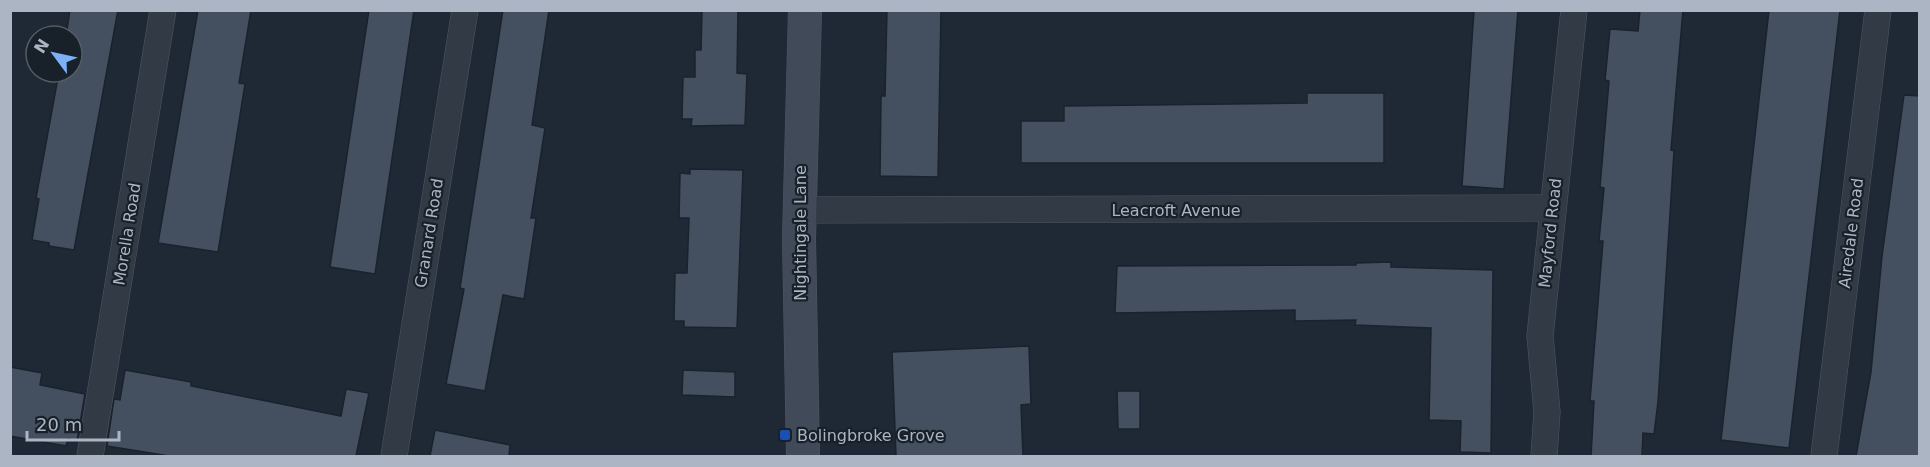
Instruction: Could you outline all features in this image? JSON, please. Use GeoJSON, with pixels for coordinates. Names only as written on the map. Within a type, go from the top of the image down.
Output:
{"type":"FeatureCollection","features":[{"type":"Feature","properties":{"kind":"main road","name":"Nightingale Lane"},"geometry":{"type":"LineString","coordinates":[[803,456],[800,210],[805,10]]}},
{"type":"Feature","properties":{"kind":"street","name":"Morella Road"},"geometry":{"type":"LineString","coordinates":[[90,456],[164,10]]}},
{"type":"Feature","properties":{"kind":"street","name":"Granard Road"},"geometry":{"type":"LineString","coordinates":[[394,456],[465,10]]}},
{"type":"Feature","properties":{"kind":"street","name":"Mayford Road"},"geometry":{"type":"LineString","coordinates":[[1544,456],[1547,412],[1540,336],[1551,208],[1574,10]]}},
{"type":"Feature","properties":{"kind":"street","name":"Airedale Road"},"geometry":{"type":"LineString","coordinates":[[1824,456],[1878,10]]}},
{"type":"Feature","properties":{"kind":"street","name":"Leacroft Avenue"},"geometry":{"type":"LineString","coordinates":[[800,210],[1551,208]]}},
{"type":"Feature","properties":{"kind":"building"},"geometry":{"type":"Polygon","coordinates":[[[70,10],[118,10],[74,250],[49,246],[49,243],[32,240],[39,199],[36,198],[57,84],[84,84],[84,24],[68,24],[70,10]]]}},
{"type":"Feature","properties":{"kind":"building"},"geometry":{"type":"Polygon","coordinates":[[[198,10],[251,10],[239,83],[245,84],[218,252],[158,243],[198,10]]]}},
{"type":"Feature","properties":{"kind":"building"},"geometry":{"type":"Polygon","coordinates":[[[369,10],[414,10],[375,274],[330,267],[369,10]]]}},
{"type":"Feature","properties":{"kind":"building"},"geometry":{"type":"Polygon","coordinates":[[[503,10],[549,10],[532,125],[545,128],[531,218],[536,218],[524,299],[503,295],[485,391],[446,384],[464,289],[460,288],[503,10]]]}},
{"type":"Feature","properties":{"kind":"building"},"geometry":{"type":"Polygon","coordinates":[[[702,10],[738,10],[737,73],[747,74],[745,125],[691,126],[692,119],[682,119],[683,77],[695,77],[695,50],[701,50],[702,10]]]}},
{"type":"Feature","properties":{"kind":"building"},"geometry":{"type":"Polygon","coordinates":[[[887,10],[941,10],[938,177],[880,176],[881,96],[885,96],[887,10]]]}},
{"type":"Feature","properties":{"kind":"building"},"geometry":{"type":"Polygon","coordinates":[[[1474,10],[1518,10],[1504,189],[1462,186],[1474,10]]]}},
{"type":"Feature","properties":{"kind":"building"},"geometry":{"type":"Polygon","coordinates":[[[1640,10],[1683,10],[1671,150],[1674,151],[1658,402],[1654,434],[1643,433],[1642,456],[1591,456],[1594,401],[1590,401],[1603,241],[1599,241],[1604,188],[1600,187],[1609,81],[1605,80],[1610,29],[1638,31],[1640,10]]]}},
{"type":"Feature","properties":{"kind":"building"},"geometry":{"type":"Polygon","coordinates":[[[1769,10],[1840,10],[1789,448],[1721,440],[1769,10]]]}},
{"type":"Feature","properties":{"kind":"building"},"geometry":{"type":"Polygon","coordinates":[[[1307,93],[1384,93],[1384,163],[1021,163],[1021,121],[1064,121],[1064,106],[1307,103],[1307,93]]]}},
{"type":"Feature","properties":{"kind":"building"},"geometry":{"type":"Polygon","coordinates":[[[1904,95],[1920,96],[1920,456],[1856,456],[1871,372],[1882,256],[1904,95]]]}},
{"type":"Feature","properties":{"kind":"building"},"geometry":{"type":"Polygon","coordinates":[[[690,169],[743,170],[737,328],[684,327],[684,321],[674,321],[675,273],[687,273],[689,218],[679,218],[680,173],[690,174],[690,169]]]}},
{"type":"Feature","properties":{"kind":"building"},"geometry":{"type":"Polygon","coordinates":[[[1391,262],[1391,267],[1493,270],[1491,453],[1460,452],[1461,421],[1429,420],[1431,328],[1355,325],[1356,320],[1295,321],[1295,310],[1115,313],[1117,266],[1356,265],[1356,263],[1391,262]]]}},
{"type":"Feature","properties":{"kind":"building"},"geometry":{"type":"Polygon","coordinates":[[[1029,346],[1031,404],[1021,405],[1023,456],[896,456],[892,352],[1029,346]]]}},
{"type":"Feature","properties":{"kind":"building"},"geometry":{"type":"Polygon","coordinates":[[[10,367],[42,373],[40,385],[85,394],[77,441],[68,439],[66,446],[10,436],[10,367]]]}},
{"type":"Feature","properties":{"kind":"building"},"geometry":{"type":"Polygon","coordinates":[[[125,370],[191,382],[191,386],[341,416],[346,389],[369,393],[356,456],[169,456],[107,446],[114,399],[120,400],[125,370]]]}},
{"type":"Feature","properties":{"kind":"building"},"geometry":{"type":"Polygon","coordinates":[[[683,370],[735,372],[735,397],[682,395],[683,370]]]}},
{"type":"Feature","properties":{"kind":"building"},"geometry":{"type":"Polygon","coordinates":[[[1117,391],[1140,391],[1140,429],[1118,429],[1117,391]]]}},
{"type":"Feature","properties":{"kind":"building"},"geometry":{"type":"Polygon","coordinates":[[[435,430],[510,445],[509,456],[430,456],[435,430]]]}},
{"type":"Feature","properties":{"kind":"place","name":"Bolingbroke Grove"},"geometry":{"type":"Point","coordinates":[785,435]}}]}
